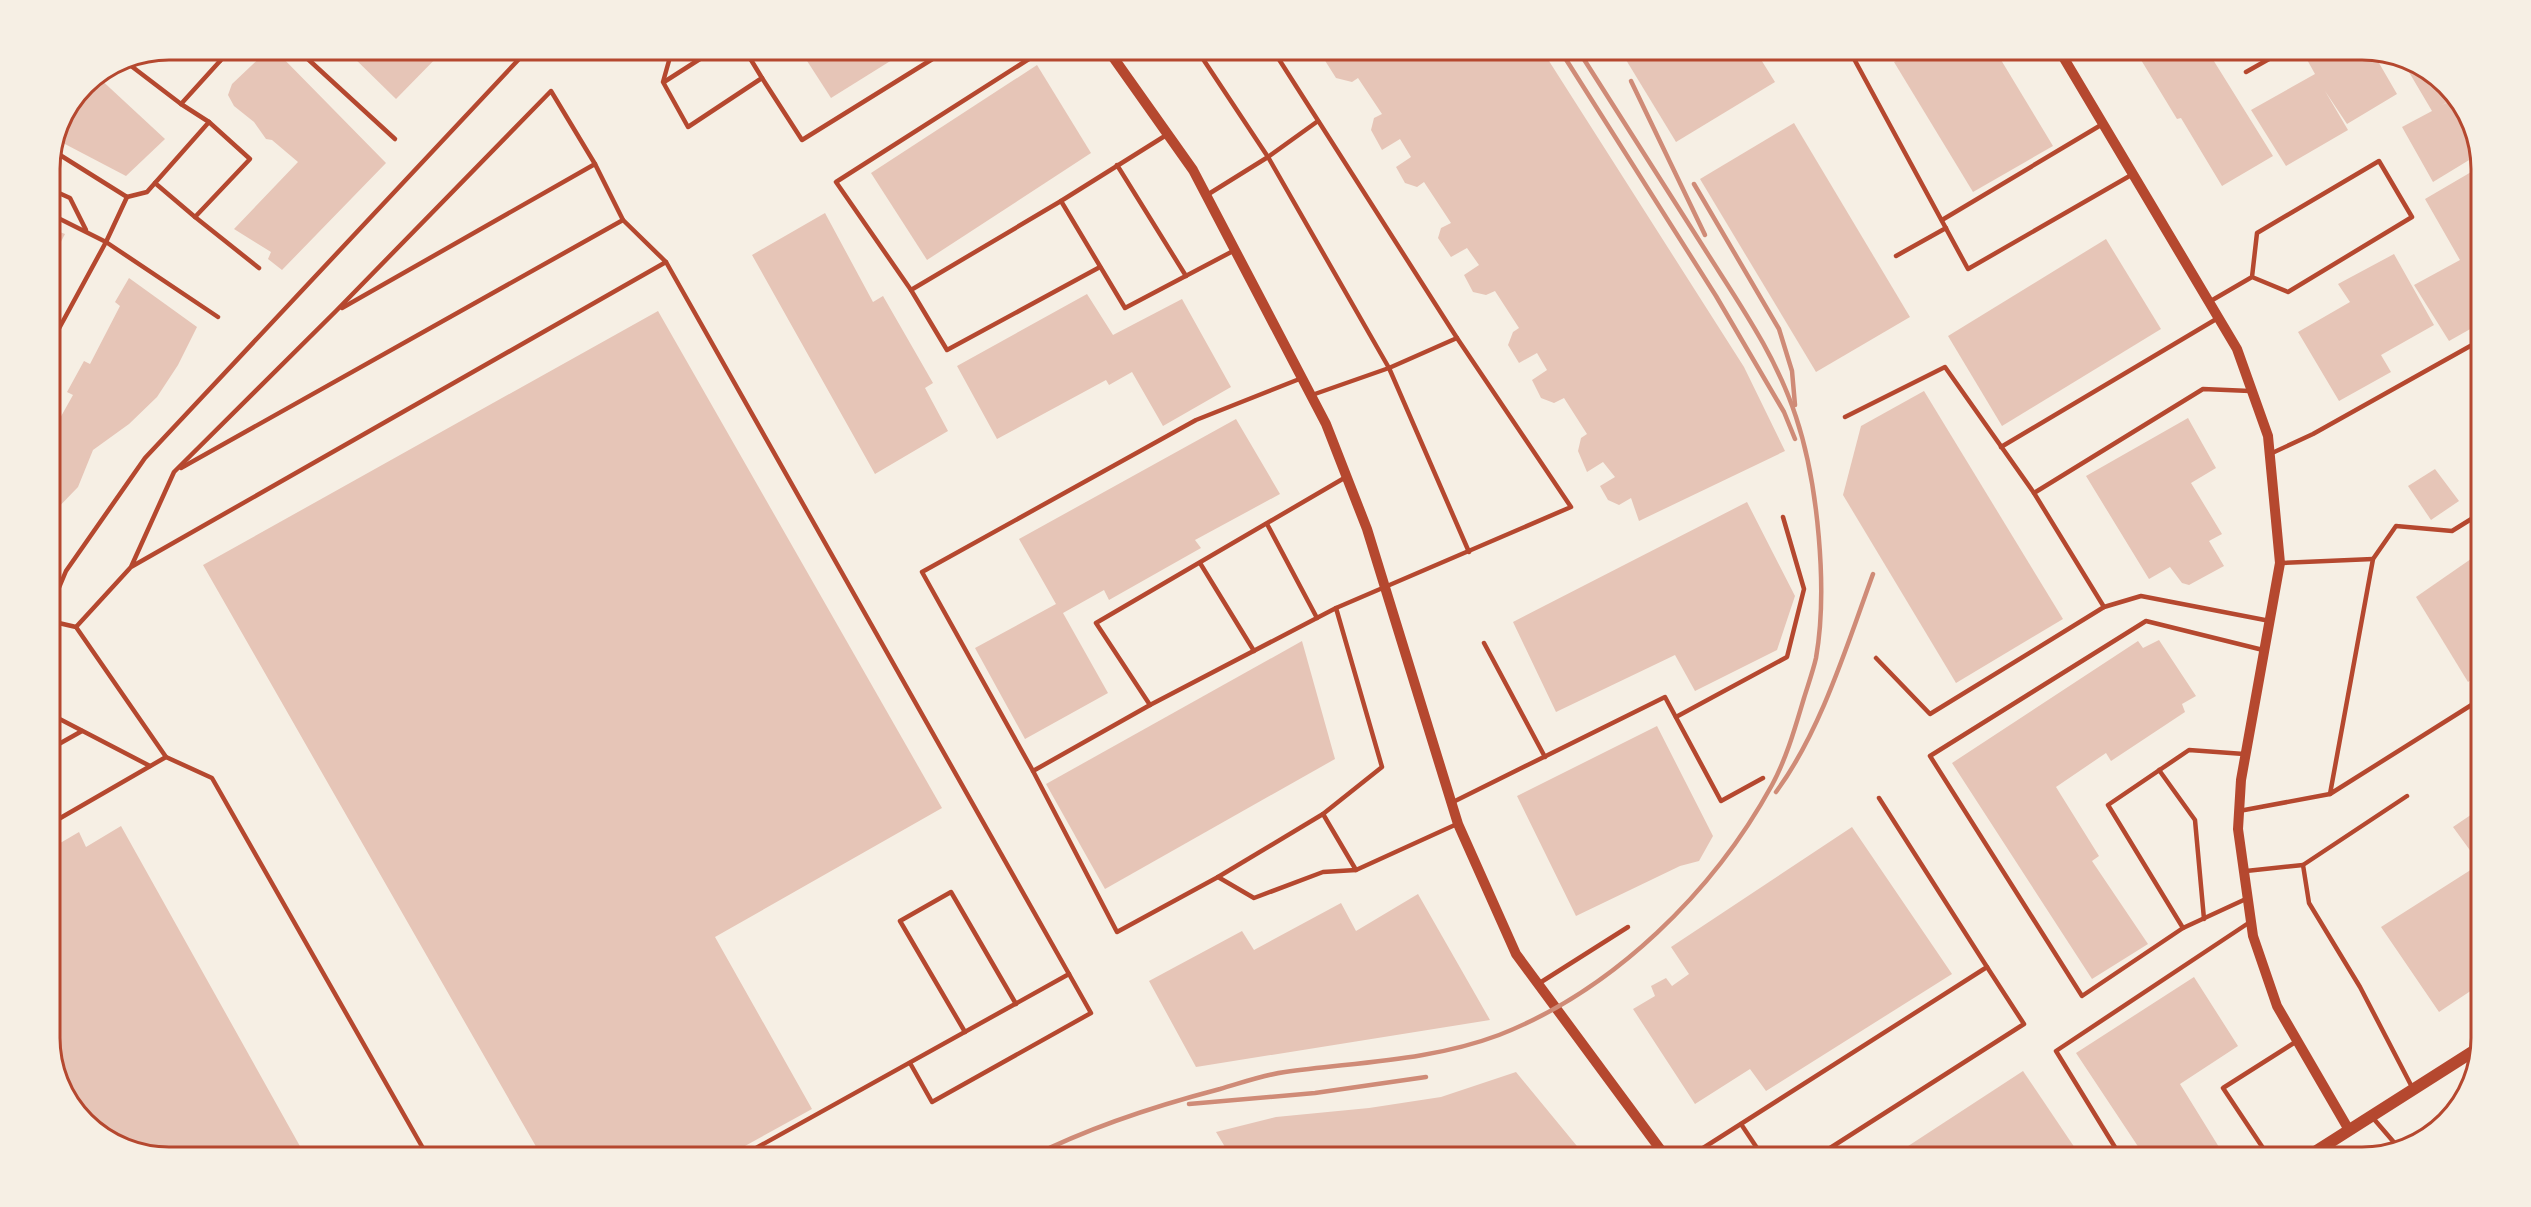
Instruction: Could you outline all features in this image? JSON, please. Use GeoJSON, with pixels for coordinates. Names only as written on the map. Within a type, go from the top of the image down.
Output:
{"type":"FeatureCollection","features":[{"type":"Feature","properties":{"kind":"main road"},"geometry":{"type":"LineString","coordinates":[[2331,1147],[2349,1130],[2470,1054]]}},
{"type":"Feature","properties":{"kind":"street"},"geometry":{"type":"LineString","coordinates":[[1115,60],[1193,170],[1326,424],[1366,529],[1458,824],[1516,954],[1658,1147]]}},
{"type":"Feature","properties":{"kind":"street"},"geometry":{"type":"LineString","coordinates":[[2067,60],[2237,349],[2268,436],[2280,563],[2241,780],[2238,829],[2253,936],[2277,1006],[2349,1130]]}},
{"type":"Feature","properties":{"kind":"lane"},"geometry":{"type":"LineString","coordinates":[[309,60],[395,139]]}},
{"type":"Feature","properties":{"kind":"lane"},"geometry":{"type":"LineString","coordinates":[[60,585],[66,571],[145,458],[518,60]]}},
{"type":"Feature","properties":{"kind":"lane"},"geometry":{"type":"LineString","coordinates":[[669,60],[663,82],[688,127],[762,78]]}},
{"type":"Feature","properties":{"kind":"lane"},"geometry":{"type":"LineString","coordinates":[[663,82],[698,60]]}},
{"type":"Feature","properties":{"kind":"lane"},"geometry":{"type":"LineString","coordinates":[[751,60],[802,140],[931,60]]}},
{"type":"Feature","properties":{"kind":"lane"},"geometry":{"type":"LineString","coordinates":[[1027,60],[836,182],[911,290],[947,350],[1100,267]]}},
{"type":"Feature","properties":{"kind":"lane"},"geometry":{"type":"LineString","coordinates":[[1204,60],[1268,157],[1389,368],[1469,552]]}},
{"type":"Feature","properties":{"kind":"lane"},"geometry":{"type":"LineString","coordinates":[[1033,771],[1150,705],[1336,608],[1571,507],[1458,338],[1279,60]]}},
{"type":"Feature","properties":{"kind":"lane"},"geometry":{"type":"LineString","coordinates":[[1855,60],[1968,269],[2133,174]]}},
{"type":"Feature","properties":{"kind":"lane"},"geometry":{"type":"LineString","coordinates":[[2246,72],[2267,60]]}},
{"type":"Feature","properties":{"kind":"lane"},"geometry":{"type":"LineString","coordinates":[[181,104],[220,62]]}},
{"type":"Feature","properties":{"kind":"lane"},"geometry":{"type":"LineString","coordinates":[[132,67],[209,122],[250,159],[195,217]]}},
{"type":"Feature","properties":{"kind":"lane"},"geometry":{"type":"LineString","coordinates":[[76,627],[130,567],[174,472],[336,311],[551,91],[595,164],[623,220],[666,262],[1091,1013],[932,1102],[910,1063]]}},
{"type":"Feature","properties":{"kind":"lane"},"geometry":{"type":"LineString","coordinates":[[1207,195],[1268,157],[1318,121]]}},
{"type":"Feature","properties":{"kind":"lane"},"geometry":{"type":"LineString","coordinates":[[61,155],[127,196],[147,192],[209,122]]}},
{"type":"Feature","properties":{"kind":"lane"},"geometry":{"type":"LineString","coordinates":[[1942,220],[2103,124]]}},
{"type":"Feature","properties":{"kind":"lane"},"geometry":{"type":"LineString","coordinates":[[911,290],[1062,201],[1168,134]]}},
{"type":"Feature","properties":{"kind":"lane"},"geometry":{"type":"LineString","coordinates":[[2379,161],[2412,217],[2288,292],[2252,278],[2257,233],[2379,161]]}},
{"type":"Feature","properties":{"kind":"lane"},"geometry":{"type":"LineString","coordinates":[[336,311],[595,164]]}},
{"type":"Feature","properties":{"kind":"lane"},"geometry":{"type":"LineString","coordinates":[[1117,165],[1186,276]]}},
{"type":"Feature","properties":{"kind":"lane"},"geometry":{"type":"LineString","coordinates":[[155,183],[259,268]]}},
{"type":"Feature","properties":{"kind":"lane"},"geometry":{"type":"LineString","coordinates":[[60,194],[70,198],[86,230]]}},
{"type":"Feature","properties":{"kind":"lane"},"geometry":{"type":"LineString","coordinates":[[60,327],[106,242],[127,196]]}},
{"type":"Feature","properties":{"kind":"lane"},"geometry":{"type":"LineString","coordinates":[[1062,201],[1125,308],[1235,250]]}},
{"type":"Feature","properties":{"kind":"lane"},"geometry":{"type":"LineString","coordinates":[[60,218],[106,242],[218,317]]}},
{"type":"Feature","properties":{"kind":"lane"},"geometry":{"type":"LineString","coordinates":[[174,472],[623,220]]}},
{"type":"Feature","properties":{"kind":"lane"},"geometry":{"type":"LineString","coordinates":[[1896,256],[1946,228]]}},
{"type":"Feature","properties":{"kind":"lane"},"geometry":{"type":"LineString","coordinates":[[130,567],[666,262]]}},
{"type":"Feature","properties":{"kind":"lane"},"geometry":{"type":"LineString","coordinates":[[2209,302],[2252,278]]}},
{"type":"Feature","properties":{"kind":"lane"},"geometry":{"type":"LineString","coordinates":[[2001,447],[2218,318]]}},
{"type":"Feature","properties":{"kind":"lane"},"geometry":{"type":"LineString","coordinates":[[1311,395],[1389,368],[1458,338]]}},
{"type":"Feature","properties":{"kind":"lane"},"geometry":{"type":"LineString","coordinates":[[2269,454],[2313,434],[2471,346]]}},
{"type":"Feature","properties":{"kind":"lane"},"geometry":{"type":"LineString","coordinates":[[1845,417],[1945,367],[2034,493],[2104,607]]}},
{"type":"Feature","properties":{"kind":"lane"},"geometry":{"type":"LineString","coordinates":[[1302,378],[1196,420],[922,572],[1033,771],[1118,932],[1218,877],[1323,814],[1382,767],[1336,608]]}},
{"type":"Feature","properties":{"kind":"lane"},"geometry":{"type":"LineString","coordinates":[[2034,493],[2203,389],[2252,391]]}},
{"type":"Feature","properties":{"kind":"lane"},"geometry":{"type":"LineString","coordinates":[[1150,705],[1096,623],[1347,477]]}},
{"type":"Feature","properties":{"kind":"lane"},"geometry":{"type":"LineString","coordinates":[[1676,717],[1787,657],[1804,589],[1783,517]]}},
{"type":"Feature","properties":{"kind":"lane"},"geometry":{"type":"LineString","coordinates":[[2330,794],[2373,559],[2396,526],[2452,531],[2471,519]]}},
{"type":"Feature","properties":{"kind":"lane"},"geometry":{"type":"LineString","coordinates":[[1267,524],[1317,618]]}},
{"type":"Feature","properties":{"kind":"lane"},"geometry":{"type":"LineString","coordinates":[[2280,563],[2373,559]]}},
{"type":"Feature","properties":{"kind":"lane"},"geometry":{"type":"LineString","coordinates":[[1200,563],[1254,651]]}},
{"type":"Feature","properties":{"kind":"lane"},"geometry":{"type":"LineString","coordinates":[[1876,658],[1930,714],[2104,607],[2141,596],[2270,621]]}},
{"type":"Feature","properties":{"kind":"lane"},"geometry":{"type":"LineString","coordinates":[[2248,898],[2183,928],[2082,996],[1930,756],[2146,621],[2264,650]]}},
{"type":"Feature","properties":{"kind":"lane"},"geometry":{"type":"LineString","coordinates":[[60,623],[76,627],[166,757],[212,778],[422,1147]]}},
{"type":"Feature","properties":{"kind":"lane"},"geometry":{"type":"LineString","coordinates":[[1484,642],[1545,757]]}},
{"type":"Feature","properties":{"kind":"lane"},"geometry":{"type":"LineString","coordinates":[[1451,803],[1665,697],[1721,801],[1763,778]]}},
{"type":"Feature","properties":{"kind":"lane"},"geometry":{"type":"LineString","coordinates":[[2239,811],[2330,794],[2471,705]]}},
{"type":"Feature","properties":{"kind":"lane"},"geometry":{"type":"LineString","coordinates":[[60,719],[150,766]]}},
{"type":"Feature","properties":{"kind":"lane"},"geometry":{"type":"LineString","coordinates":[[60,743],[82,731]]}},
{"type":"Feature","properties":{"kind":"lane"},"geometry":{"type":"LineString","coordinates":[[2183,928],[2108,805],[2189,750],[2246,754]]}},
{"type":"Feature","properties":{"kind":"lane"},"geometry":{"type":"LineString","coordinates":[[60,818],[166,757]]}},
{"type":"Feature","properties":{"kind":"lane"},"geometry":{"type":"LineString","coordinates":[[2159,770],[2195,820],[2204,919]]}},
{"type":"Feature","properties":{"kind":"lane"},"geometry":{"type":"LineString","coordinates":[[2244,871],[2303,865],[2407,796]]}},
{"type":"Feature","properties":{"kind":"lane"},"geometry":{"type":"LineString","coordinates":[[1833,1147],[2024,1024],[1879,798]]}},
{"type":"Feature","properties":{"kind":"lane"},"geometry":{"type":"LineString","coordinates":[[1323,814],[1356,870]]}},
{"type":"Feature","properties":{"kind":"lane"},"geometry":{"type":"LineString","coordinates":[[1218,877],[1254,898],[1323,872],[1356,870],[1458,824]]}},
{"type":"Feature","properties":{"kind":"lane"},"geometry":{"type":"LineString","coordinates":[[2303,865],[2309,903],[2360,987],[2413,1090]]}},
{"type":"Feature","properties":{"kind":"lane"},"geometry":{"type":"LineString","coordinates":[[965,1032],[900,921],[951,892],[1016,1004]]}},
{"type":"Feature","properties":{"kind":"lane"},"geometry":{"type":"LineString","coordinates":[[2114,1147],[2056,1051],[2251,921]]}},
{"type":"Feature","properties":{"kind":"lane"},"geometry":{"type":"LineString","coordinates":[[1538,984],[1628,927]]}},
{"type":"Feature","properties":{"kind":"lane"},"geometry":{"type":"LineString","coordinates":[[1706,1147],[1987,967]]}},
{"type":"Feature","properties":{"kind":"lane"},"geometry":{"type":"LineString","coordinates":[[760,1147],[1069,974]]}},
{"type":"Feature","properties":{"kind":"lane"},"geometry":{"type":"LineString","coordinates":[[2262,1147],[2223,1088],[2297,1041]]}},
{"type":"Feature","properties":{"kind":"lane"},"geometry":{"type":"LineString","coordinates":[[2371,1116],[2394,1142]]}},
{"type":"Feature","properties":{"kind":"lane"},"geometry":{"type":"LineString","coordinates":[[1742,1124],[1756,1147]]}},
{"type":"Feature","properties":{"kind":"building"},"geometry":{"type":"Polygon","coordinates":[[[257,60],[285,60],[386,163],[282,270],[268,259],[271,252],[234,229],[298,162],[272,140],[266,139],[254,122],[234,106],[228,95],[232,84],[257,60]]]}},
{"type":"Feature","properties":{"kind":"building"},"geometry":{"type":"Polygon","coordinates":[[[356,60],[434,60],[396,99],[356,60]]]}},
{"type":"Feature","properties":{"kind":"building"},"geometry":{"type":"Polygon","coordinates":[[[806,60],[892,60],[831,98],[806,60]]]}},
{"type":"Feature","properties":{"kind":"building"},"geometry":{"type":"Polygon","coordinates":[[[1325,60],[1548,60],[1744,367],[1785,451],[1639,521],[1631,498],[1619,505],[1608,500],[1600,486],[1615,477],[1603,462],[1587,472],[1578,451],[1581,438],[1587,434],[1564,398],[1554,403],[1541,398],[1532,380],[1547,370],[1537,353],[1519,363],[1508,345],[1513,332],[1519,328],[1495,291],[1486,295],[1473,292],[1464,275],[1479,265],[1467,248],[1451,257],[1438,238],[1441,228],[1451,223],[1424,182],[1417,187],[1405,183],[1396,167],[1411,157],[1400,139],[1382,150],[1371,130],[1374,118],[1382,114],[1358,78],[1352,82],[1336,78],[1325,60]]]}},
{"type":"Feature","properties":{"kind":"building"},"geometry":{"type":"Polygon","coordinates":[[[1626,60],[1761,60],[1775,82],[1676,142],[1626,60]]]}},
{"type":"Feature","properties":{"kind":"building"},"geometry":{"type":"Polygon","coordinates":[[[1898,60],[2001,60],[2053,146],[1973,192],[1894,62],[1898,60]]]}},
{"type":"Feature","properties":{"kind":"building"},"geometry":{"type":"Polygon","coordinates":[[[2141,60],[2213,60],[2273,156],[2222,186],[2181,118],[2177,119],[2141,60]]]}},
{"type":"Feature","properties":{"kind":"building"},"geometry":{"type":"Polygon","coordinates":[[[2307,60],[2378,61],[2397,94],[2347,124],[2325,91],[2348,130],[2286,166],[2251,110],[2315,74],[2307,60]]]}},
{"type":"Feature","properties":{"kind":"building"},"geometry":{"type":"Polygon","coordinates":[[[1037,65],[1091,153],[927,260],[871,173],[1037,65]]]}},
{"type":"Feature","properties":{"kind":"building"},"geometry":{"type":"Polygon","coordinates":[[[2408,70],[2428,82],[2444,97],[2448,102],[2442,105],[2448,102],[2453,108],[2469,147],[2471,159],[2433,182],[2402,127],[2432,111],[2408,70]]]}},
{"type":"Feature","properties":{"kind":"building"},"geometry":{"type":"Polygon","coordinates":[[[103,82],[165,139],[126,176],[63,143],[68,127],[82,103],[103,82]]]}},
{"type":"Feature","properties":{"kind":"building"},"geometry":{"type":"Polygon","coordinates":[[[1794,123],[1910,317],[1816,372],[1700,179],[1794,123]]]}},
{"type":"Feature","properties":{"kind":"building"},"geometry":{"type":"Polygon","coordinates":[[[2471,172],[2471,329],[2449,341],[2414,285],[2460,260],[2425,199],[2471,172]]]}},
{"type":"Feature","properties":{"kind":"building"},"geometry":{"type":"Polygon","coordinates":[[[825,213],[873,302],[883,296],[933,383],[925,388],[948,431],[875,474],[752,255],[825,213]]]}},
{"type":"Feature","properties":{"kind":"building"},"geometry":{"type":"Polygon","coordinates":[[[60,232],[65,234],[60,244],[60,232]]]}},
{"type":"Feature","properties":{"kind":"building"},"geometry":{"type":"Polygon","coordinates":[[[2106,239],[2161,329],[2002,426],[1948,336],[2106,239]]]}},
{"type":"Feature","properties":{"kind":"building"},"geometry":{"type":"Polygon","coordinates":[[[2394,254],[2434,325],[2381,355],[2391,372],[2339,401],[2298,332],[2350,302],[2338,284],[2394,254]]]}},
{"type":"Feature","properties":{"kind":"building"},"geometry":{"type":"Polygon","coordinates":[[[129,278],[197,327],[178,365],[157,397],[129,424],[93,450],[78,487],[60,506],[60,418],[73,395],[67,392],[84,361],[90,364],[120,306],[115,302],[129,278]]]}},
{"type":"Feature","properties":{"kind":"building"},"geometry":{"type":"Polygon","coordinates":[[[1087,294],[1113,335],[1182,299],[1231,387],[1163,426],[1132,372],[1109,385],[1106,380],[997,439],[957,366],[1087,294]]]}},
{"type":"Feature","properties":{"kind":"building"},"geometry":{"type":"Polygon","coordinates":[[[658,311],[942,808],[715,937],[812,1109],[743,1147],[536,1147],[203,565],[658,311]]]}},
{"type":"Feature","properties":{"kind":"building"},"geometry":{"type":"Polygon","coordinates":[[[1924,391],[2063,619],[1956,683],[1843,495],[1861,426],[1924,391]]]}},
{"type":"Feature","properties":{"kind":"building"},"geometry":{"type":"Polygon","coordinates":[[[2188,418],[2216,468],[2191,483],[2222,534],[2209,541],[2224,566],[2189,585],[2182,583],[2170,567],[2149,579],[2086,476],[2188,418]]]}},
{"type":"Feature","properties":{"kind":"building"},"geometry":{"type":"Polygon","coordinates":[[[1236,419],[1280,494],[1195,540],[1201,548],[1109,600],[1104,590],[1063,613],[1108,693],[1025,739],[975,648],[1056,604],[1019,539],[1236,419]]]}},
{"type":"Feature","properties":{"kind":"building"},"geometry":{"type":"Polygon","coordinates":[[[2435,469],[2459,501],[2431,520],[2408,486],[2435,469]]]}},
{"type":"Feature","properties":{"kind":"building"},"geometry":{"type":"Polygon","coordinates":[[[1747,502],[1795,596],[1777,650],[1695,691],[1675,655],[1556,712],[1513,622],[1747,502]]]}},
{"type":"Feature","properties":{"kind":"building"},"geometry":{"type":"Polygon","coordinates":[[[2471,559],[2471,680],[2468,682],[2416,597],[2471,559]]]}},
{"type":"Feature","properties":{"kind":"building"},"geometry":{"type":"Polygon","coordinates":[[[2159,640],[2196,696],[2182,704],[2185,712],[2111,761],[2106,753],[2056,787],[2099,856],[2092,861],[2148,944],[2092,979],[1952,763],[2138,641],[2143,648],[2159,640]]]}},
{"type":"Feature","properties":{"kind":"building"},"geometry":{"type":"Polygon","coordinates":[[[1302,641],[1335,759],[1105,889],[1046,784],[1302,641]]]}},
{"type":"Feature","properties":{"kind":"building"},"geometry":{"type":"Polygon","coordinates":[[[1657,726],[1713,836],[1699,861],[1680,866],[1576,916],[1517,796],[1657,726]]]}},
{"type":"Feature","properties":{"kind":"building"},"geometry":{"type":"Polygon","coordinates":[[[2471,815],[2471,852],[2453,827],[2471,815]]]}},
{"type":"Feature","properties":{"kind":"building"},"geometry":{"type":"Polygon","coordinates":[[[121,826],[300,1147],[162,1147],[147,1145],[114,1132],[103,1125],[82,1104],[68,1080],[60,1045],[60,843],[79,832],[86,847],[121,826]]]}},
{"type":"Feature","properties":{"kind":"building"},"geometry":{"type":"Polygon","coordinates":[[[1852,827],[1952,974],[1766,1091],[1750,1069],[1695,1104],[1633,1009],[1655,996],[1651,986],[1666,978],[1672,986],[1689,974],[1671,947],[1852,827]]]}},
{"type":"Feature","properties":{"kind":"building"},"geometry":{"type":"Polygon","coordinates":[[[2471,870],[2471,991],[2439,1012],[2381,927],[2471,870]]]}},
{"type":"Feature","properties":{"kind":"building"},"geometry":{"type":"Polygon","coordinates":[[[1418,894],[1490,1020],[1196,1067],[1149,981],[1242,931],[1254,950],[1341,903],[1356,931],[1418,894]]]}},
{"type":"Feature","properties":{"kind":"building"},"geometry":{"type":"Polygon","coordinates":[[[2194,977],[2238,1046],[2180,1084],[2219,1147],[2138,1147],[2076,1053],[2194,977]]]}},
{"type":"Feature","properties":{"kind":"building"},"geometry":{"type":"Polygon","coordinates":[[[2023,1071],[2074,1147],[1907,1147],[2023,1071]]]}},
{"type":"Feature","properties":{"kind":"building"},"geometry":{"type":"Polygon","coordinates":[[[1516,1072],[1578,1147],[1225,1147],[1216,1132],[1276,1117],[1369,1108],[1441,1097],[1516,1072]]]}},
{"type":"Feature","properties":{"kind":"railway"},"geometry":{"type":"LineString","coordinates":[[1566,60],[1716,296],[1784,412],[1795,439]]}},
{"type":"Feature","properties":{"kind":"railway"},"geometry":{"type":"LineString","coordinates":[[1051,1147],[1123,1118],[1252,1079],[1285,1072],[1393,1060],[1447,1050],[1499,1035],[1541,1016],[1582,992],[1621,964],[1657,933],[1721,862],[1772,785],[1790,742],[1813,668],[1819,631],[1821,601],[1819,537],[1804,444],[1788,394],[1755,330],[1584,60]]}},
{"type":"Feature","properties":{"kind":"railway"},"geometry":{"type":"LineString","coordinates":[[1631,81],[1705,235]]}},
{"type":"Feature","properties":{"kind":"railway"},"geometry":{"type":"LineString","coordinates":[[1694,184],[1779,329],[1792,371],[1795,405]]}},
{"type":"Feature","properties":{"kind":"railway"},"geometry":{"type":"LineString","coordinates":[[1776,792],[1792,768],[1820,715],[1873,574]]}},
{"type":"Feature","properties":{"kind":"railway"},"geometry":{"type":"LineString","coordinates":[[1189,1104],[1315,1093],[1426,1077]]}}]}
